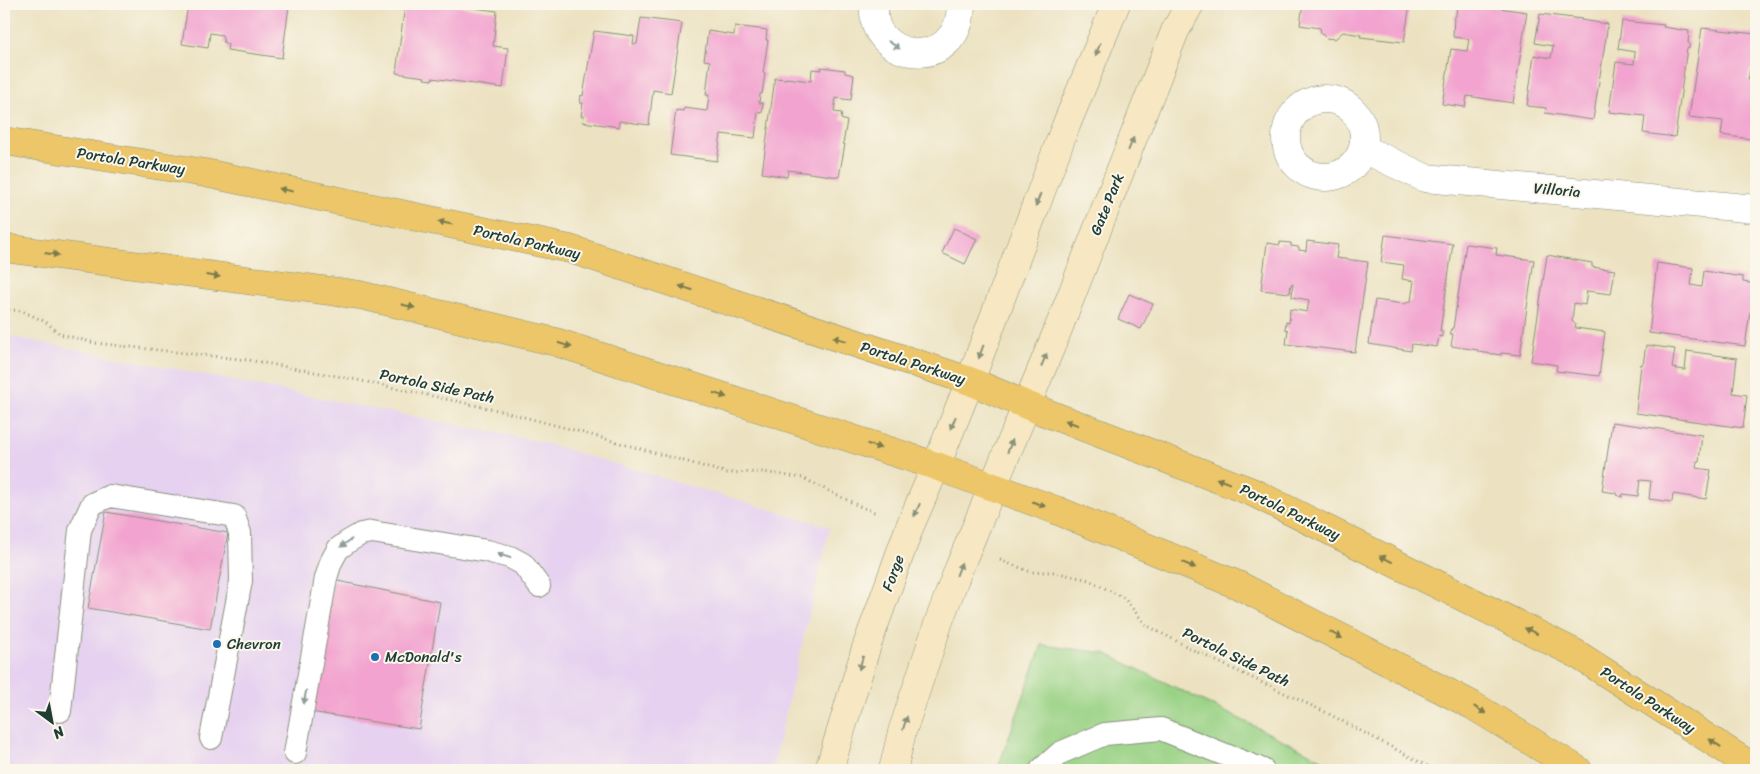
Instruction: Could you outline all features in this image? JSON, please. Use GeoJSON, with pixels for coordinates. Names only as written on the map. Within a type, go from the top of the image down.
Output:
{"type":"FeatureCollection","features":[{"type":"Feature","properties":{"kind":"main road","name":"Portola Parkway"},"geometry":{"type":"LineString","coordinates":[[4,141],[205,173],[570,250],[970,381],[1026,405],[1252,492],[1575,653],[1756,769]]}},
{"type":"Feature","properties":{"kind":"main road"},"geometry":{"type":"LineString","coordinates":[[4,248],[360,295],[556,342],[936,466],[993,486],[1238,585],[1472,705],[1578,770]]}},
{"type":"Feature","properties":{"kind":"street"},"geometry":{"type":"LineString","coordinates":[[875,4],[874,10],[878,28],[889,42],[905,52],[923,53],[940,47],[954,35],[960,18],[960,4]]}},
{"type":"Feature","properties":{"kind":"street"},"geometry":{"type":"LineString","coordinates":[[970,381],[1065,128],[1116,4]]}},
{"type":"Feature","properties":{"kind":"street","name":"Gate Park"},"geometry":{"type":"LineString","coordinates":[[1026,405],[1057,332],[1175,31],[1190,4]]}},
{"type":"Feature","properties":{"kind":"street","name":"Villoria"},"geometry":{"type":"LineString","coordinates":[[1364,149],[1425,178],[1756,210]]}},
{"type":"Feature","properties":{"kind":"street","name":"Forge"},"geometry":{"type":"LineString","coordinates":[[829,770],[866,648],[910,526],[970,381]]}},
{"type":"Feature","properties":{"kind":"street"},"geometry":{"type":"LineString","coordinates":[[894,770],[902,732],[939,621],[1026,405]]}},
{"type":"Feature","properties":{"kind":"lane"},"geometry":{"type":"LineString","coordinates":[[60,710],[80,530],[92,504],[110,496],[234,516],[240,533],[241,581],[211,738]]}},
{"type":"Feature","properties":{"kind":"lane"},"geometry":{"type":"LineString","coordinates":[[296,753],[326,578],[338,549],[349,541],[360,534],[372,532],[487,551],[510,557],[523,564],[539,586]]}},
{"type":"Feature","properties":{"kind":"lane"},"geometry":{"type":"LineString","coordinates":[[1041,770],[1060,753],[1105,734],[1161,729],[1263,770]]}},
{"type":"Feature","properties":{"kind":"path","name":"Portola Side Path"},"geometry":{"type":"LineString","coordinates":[[4,309],[22,310],[46,322],[60,334],[95,343],[248,360],[348,378],[493,409],[727,473],[763,472],[803,478],[861,507]]}},
{"type":"Feature","properties":{"kind":"path","name":"Portola Side Path"},"geometry":{"type":"LineString","coordinates":[[1031,572],[1054,572],[1088,580],[1124,598],[1146,625],[1199,653],[1325,712],[1435,770]]}},
{"type":"Feature","properties":{"kind":"shaded area"},"geometry":{"type":"Polygon","coordinates":[[[4,335],[537,441],[830,527],[772,770],[4,770],[4,335]]]}},
{"type":"Feature","properties":{"kind":"green space"},"geometry":{"type":"Polygon","coordinates":[[[1042,645],[1105,653],[1344,770],[997,770],[1042,645]]]}},
{"type":"Feature","properties":{"kind":"building"},"geometry":{"type":"Polygon","coordinates":[[[188,4],[294,4],[294,7],[289,6],[282,58],[227,50],[228,44],[224,43],[222,35],[210,33],[208,48],[182,44],[188,4]]]}},
{"type":"Feature","properties":{"kind":"building"},"geometry":{"type":"Polygon","coordinates":[[[405,4],[442,4],[497,11],[493,46],[508,48],[503,88],[432,78],[432,80],[424,79],[425,77],[396,73],[405,4]]]}},
{"type":"Feature","properties":{"kind":"building"},"geometry":{"type":"Polygon","coordinates":[[[1303,4],[1410,4],[1404,42],[1360,37],[1361,35],[1343,32],[1335,39],[1326,38],[1321,33],[1320,28],[1300,25],[1303,4]]]}},
{"type":"Feature","properties":{"kind":"building"},"geometry":{"type":"Polygon","coordinates":[[[1457,4],[1471,4],[1527,12],[1513,103],[1467,96],[1465,107],[1442,104],[1451,49],[1467,51],[1469,39],[1453,37],[1454,16],[1456,16],[1457,4]]]}},
{"type":"Feature","properties":{"kind":"building"},"geometry":{"type":"Polygon","coordinates":[[[1540,14],[1608,24],[1593,120],[1545,113],[1546,108],[1527,106],[1534,55],[1551,58],[1553,46],[1535,43],[1540,14]]]}},
{"type":"Feature","properties":{"kind":"building"},"geometry":{"type":"Polygon","coordinates":[[[641,18],[682,23],[671,93],[653,90],[649,125],[619,121],[619,127],[583,122],[584,116],[581,116],[583,103],[580,103],[581,95],[583,96],[594,31],[634,36],[633,44],[637,44],[641,18]]]}},
{"type":"Feature","properties":{"kind":"building"},"geometry":{"type":"Polygon","coordinates":[[[1622,21],[1664,25],[1663,27],[1689,31],[1689,49],[1687,48],[1675,137],[1643,133],[1645,116],[1609,112],[1616,62],[1634,64],[1635,52],[1618,49],[1622,21]]]}},
{"type":"Feature","properties":{"kind":"building"},"geometry":{"type":"Polygon","coordinates":[[[735,26],[767,30],[766,40],[768,40],[763,73],[765,73],[759,103],[763,103],[762,113],[758,112],[755,138],[721,134],[717,161],[670,155],[676,110],[683,111],[684,108],[707,111],[709,95],[706,95],[710,61],[704,60],[708,31],[734,35],[735,26]]]}},
{"type":"Feature","properties":{"kind":"building"},"geometry":{"type":"Polygon","coordinates":[[[1702,28],[1756,34],[1756,70],[1750,69],[1748,80],[1756,81],[1756,105],[1750,139],[1721,135],[1723,121],[1689,117],[1702,28]]]}},
{"type":"Feature","properties":{"kind":"building"},"geometry":{"type":"Polygon","coordinates":[[[821,67],[845,70],[845,73],[854,75],[851,100],[836,98],[834,112],[842,113],[841,119],[847,121],[839,177],[788,170],[787,177],[762,173],[775,78],[811,81],[812,69],[821,70],[821,67]]]}},
{"type":"Feature","properties":{"kind":"building"},"geometry":{"type":"Polygon","coordinates":[[[954,228],[977,239],[965,264],[942,253],[954,228]]]}},
{"type":"Feature","properties":{"kind":"building"},"geometry":{"type":"Polygon","coordinates":[[[1385,235],[1453,244],[1440,331],[1442,331],[1442,337],[1439,336],[1437,347],[1412,344],[1411,351],[1369,344],[1375,300],[1404,304],[1411,301],[1414,281],[1402,279],[1404,265],[1381,262],[1385,235]]]}},
{"type":"Feature","properties":{"kind":"building"},"geometry":{"type":"Polygon","coordinates":[[[1307,241],[1338,245],[1336,258],[1368,262],[1355,352],[1286,344],[1288,330],[1285,329],[1286,322],[1289,323],[1290,309],[1307,312],[1309,300],[1292,297],[1293,284],[1291,284],[1290,293],[1261,290],[1267,243],[1280,245],[1280,242],[1291,243],[1291,246],[1299,247],[1299,250],[1306,251],[1307,241]]]}},
{"type":"Feature","properties":{"kind":"building"},"geometry":{"type":"Polygon","coordinates":[[[1466,244],[1497,248],[1496,255],[1534,260],[1520,355],[1478,352],[1478,350],[1451,346],[1453,334],[1450,334],[1453,328],[1466,244]]]}},
{"type":"Feature","properties":{"kind":"building"},"geometry":{"type":"Polygon","coordinates":[[[1547,255],[1592,263],[1592,267],[1615,270],[1611,294],[1587,291],[1585,305],[1574,303],[1572,321],[1576,328],[1605,332],[1599,376],[1556,371],[1557,365],[1531,361],[1547,255]]]}},
{"type":"Feature","properties":{"kind":"building"},"geometry":{"type":"Polygon","coordinates":[[[1657,263],[1693,268],[1691,285],[1702,287],[1704,271],[1743,277],[1743,282],[1756,284],[1756,313],[1750,312],[1745,346],[1649,333],[1657,263]]]}},
{"type":"Feature","properties":{"kind":"building"},"geometry":{"type":"Polygon","coordinates":[[[1129,294],[1153,304],[1141,329],[1118,319],[1129,294]]]}},
{"type":"Feature","properties":{"kind":"building"},"geometry":{"type":"Polygon","coordinates":[[[1646,345],[1675,349],[1672,368],[1685,370],[1687,351],[1737,358],[1733,393],[1747,395],[1743,428],[1636,413],[1641,364],[1643,364],[1646,345]]]}},
{"type":"Feature","properties":{"kind":"building"},"geometry":{"type":"Polygon","coordinates":[[[1612,422],[1702,435],[1699,461],[1697,461],[1696,468],[1711,470],[1706,499],[1673,494],[1672,502],[1649,499],[1651,481],[1640,480],[1638,496],[1623,494],[1622,497],[1616,495],[1616,493],[1602,491],[1612,422]]]}},
{"type":"Feature","properties":{"kind":"building"},"geometry":{"type":"Polygon","coordinates":[[[106,512],[228,533],[210,629],[88,608],[106,512]]]}},
{"type":"Feature","properties":{"kind":"building","name":"McDonald's"},"geometry":{"type":"Polygon","coordinates":[[[333,580],[440,602],[419,729],[310,712],[333,580]]]}},
{"type":"Feature","properties":{"kind":"place","name":"Chevron"},"geometry":{"type":"Point","coordinates":[217,644]}},
{"type":"Feature","properties":{"kind":"place","name":"McDonald's"},"geometry":{"type":"Point","coordinates":[375,657]}}]}
